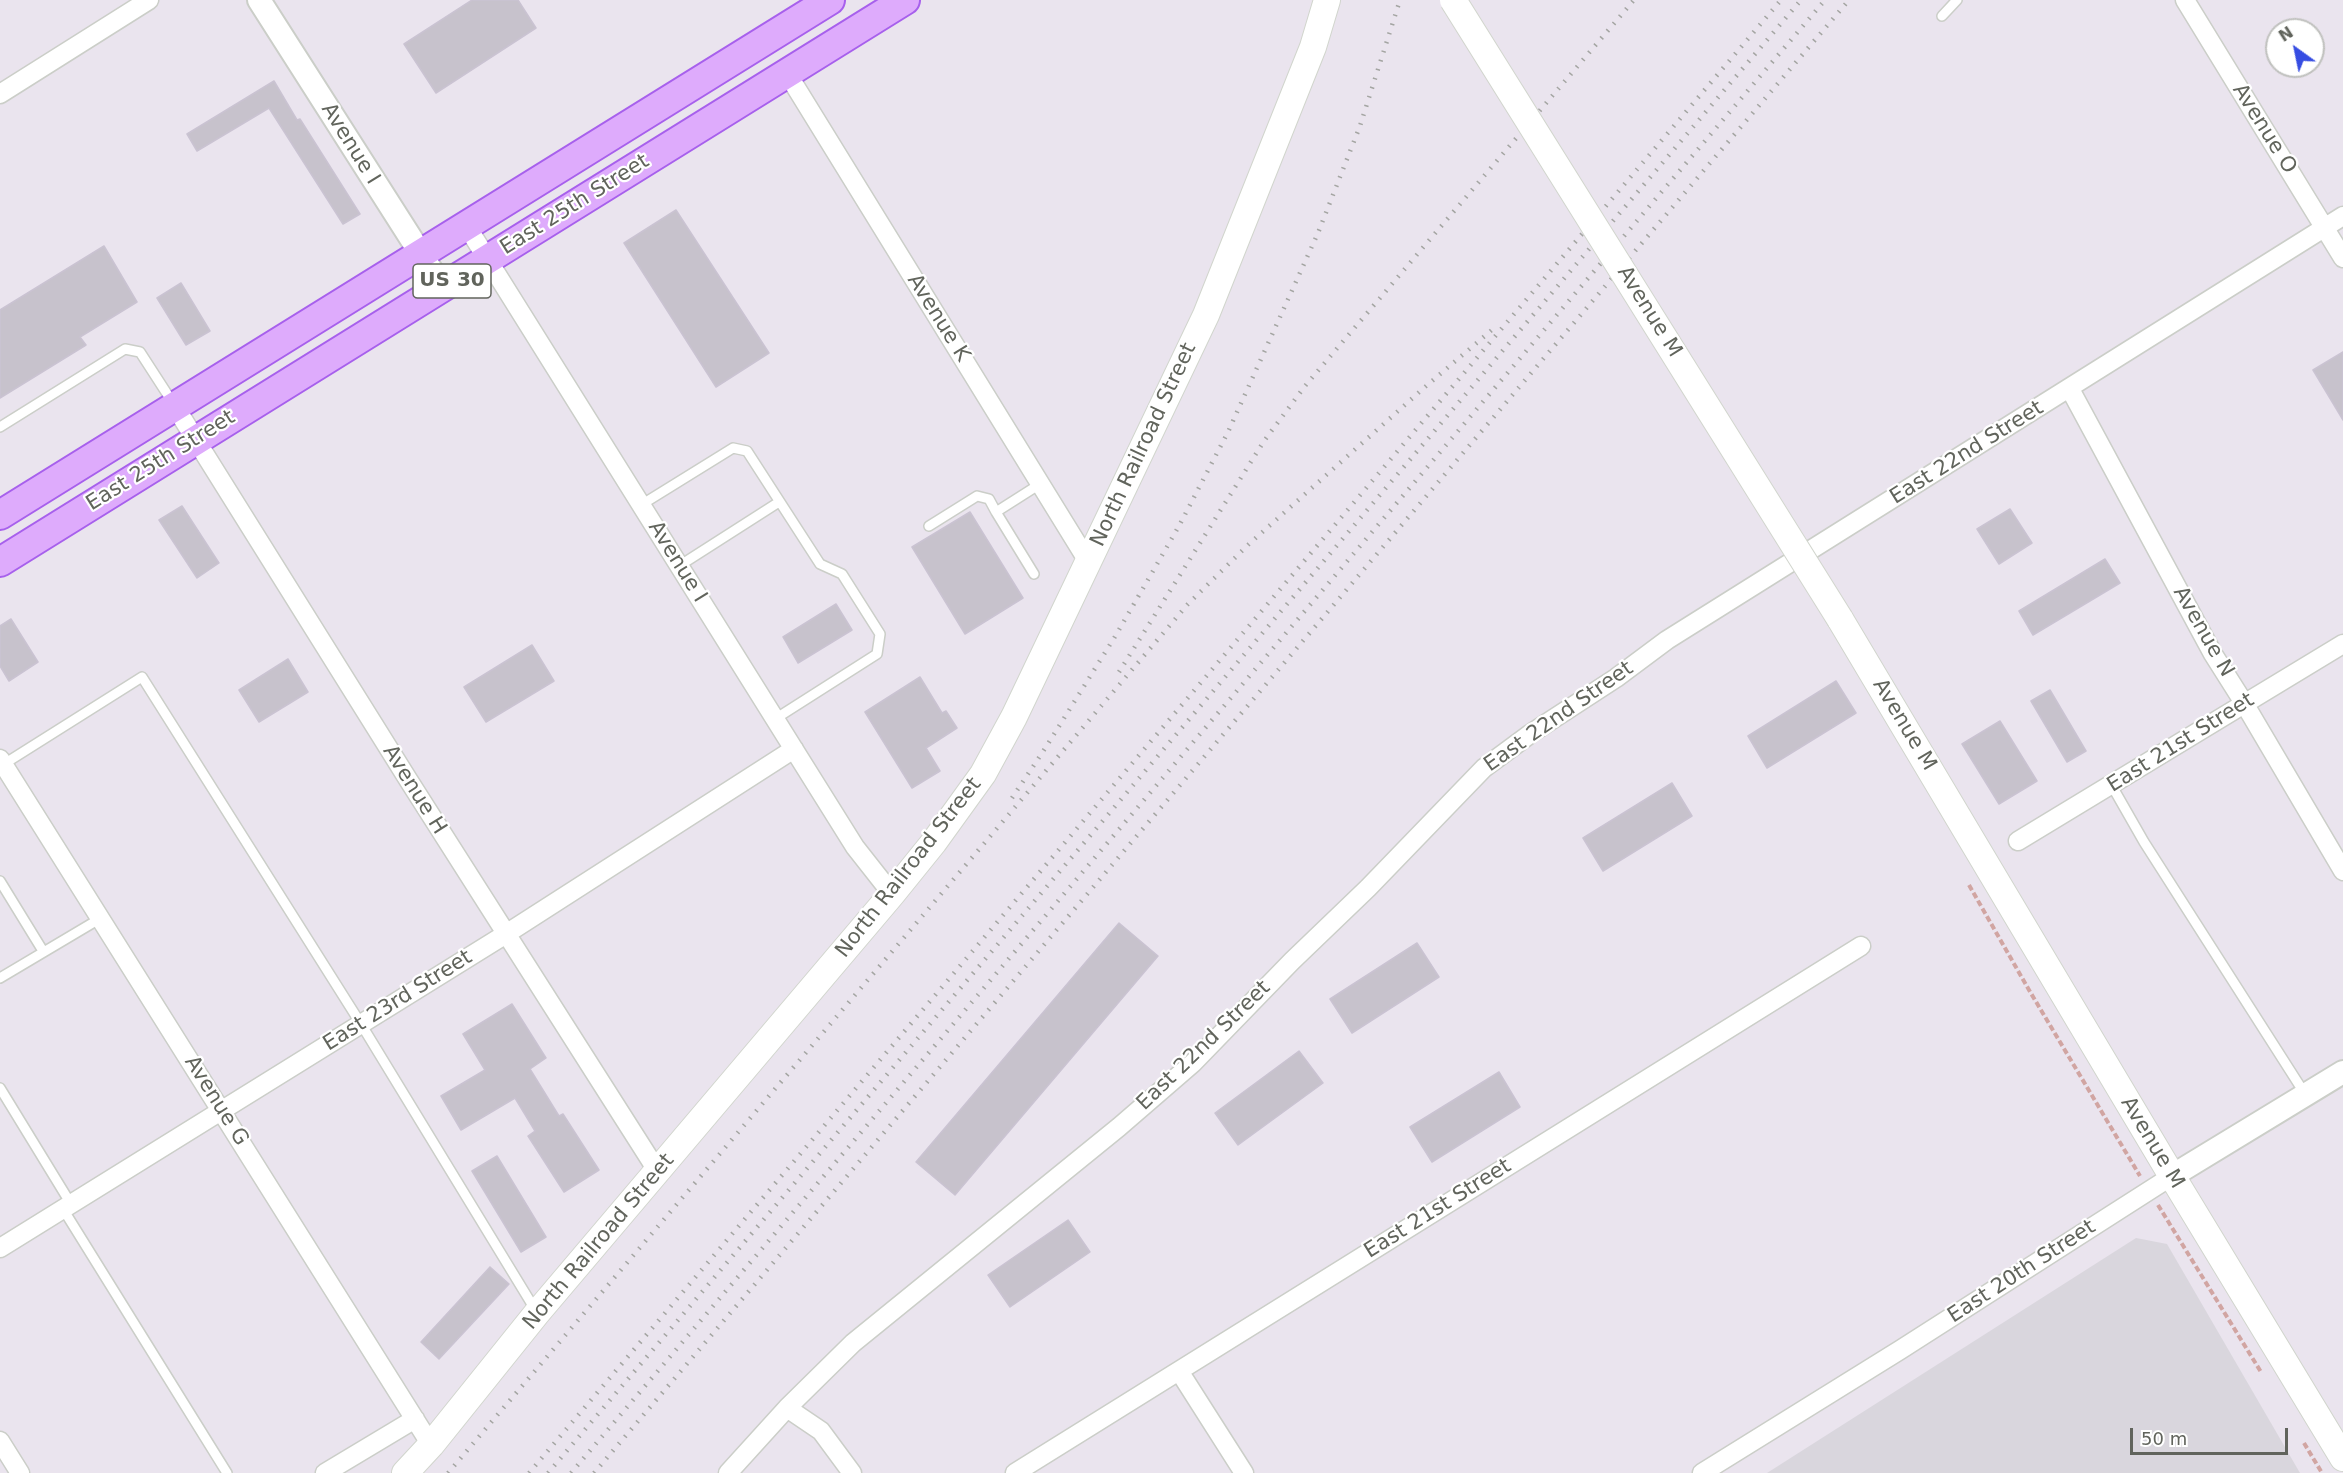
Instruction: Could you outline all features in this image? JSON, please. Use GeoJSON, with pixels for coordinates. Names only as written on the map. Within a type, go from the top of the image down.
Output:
{"type":"FeatureCollection","features":[{"type":"Feature","properties":{"kind":"main road","name":"East 25th Street"},"geometry":{"type":"LineString","coordinates":[[0,515],[830,0]]}},
{"type":"Feature","properties":{"kind":"main road","name":"East 25th Street"},"geometry":{"type":"LineString","coordinates":[[0,562],[905,0]]}},
{"type":"Feature","properties":{"kind":"main road","name":"North Railroad Street"},"geometry":{"type":"LineString","coordinates":[[405,1473],[431,1445],[537,1313],[892,894],[934,842],[983,774],[1014,717],[1089,563],[1206,315],[1312,47],[1328,0]]}},
{"type":"Feature","properties":{"kind":"main road","name":"Avenue M"},"geometry":{"type":"LineString","coordinates":[[1453,0],[1840,619],[2343,1458]]}},
{"type":"Feature","properties":{"kind":"street"},"geometry":{"type":"LineString","coordinates":[[0,94],[149,0]]}},
{"type":"Feature","properties":{"kind":"street","name":"Avenue I"},"geometry":{"type":"LineString","coordinates":[[259,0],[442,287]]}},
{"type":"Feature","properties":{"kind":"street","name":"Avenue O"},"geometry":{"type":"LineString","coordinates":[[2185,0],[2343,258]]}},
{"type":"Feature","properties":{"kind":"street","name":"Avenue K"},"geometry":{"type":"LineString","coordinates":[[787,73],[1089,563]]}},
{"type":"Feature","properties":{"kind":"street","name":"East 22nd Street"},"geometry":{"type":"LineString","coordinates":[[787,1408],[853,1343],[1119,1127],[1193,1063],[1484,768],[1530,734],[1616,678],[1667,640],[2343,216]]}},
{"type":"Feature","properties":{"kind":"street","name":"Avenue I"},"geometry":{"type":"LineString","coordinates":[[466,225],[855,847],[892,894]]}},
{"type":"Feature","properties":{"kind":"street","name":"Avenue N"},"geometry":{"type":"LineString","coordinates":[[2070,388],[2212,654],[2244,703],[2343,872]]}},
{"type":"Feature","properties":{"kind":"street","name":"Avenue H"},"geometry":{"type":"LineString","coordinates":[[174,405],[658,1172]]}},
{"type":"Feature","properties":{"kind":"street","name":"East 21st Street"},"geometry":{"type":"LineString","coordinates":[[2018,841],[2343,644]]}},
{"type":"Feature","properties":{"kind":"street","name":"East 23rd Street"},"geometry":{"type":"LineString","coordinates":[[0,1248],[223,1112],[794,749]]}},
{"type":"Feature","properties":{"kind":"street","name":"Avenue G"},"geometry":{"type":"LineString","coordinates":[[2,761],[431,1445]]}},
{"type":"Feature","properties":{"kind":"street","name":"East 21st Street"},"geometry":{"type":"LineString","coordinates":[[1015,1473],[1861,946]]}},
{"type":"Feature","properties":{"kind":"street","name":"East 20th Street"},"geometry":{"type":"LineString","coordinates":[[1702,1473],[2172,1176],[2343,1072]]}},
{"type":"Feature","properties":{"kind":"street"},"geometry":{"type":"LineString","coordinates":[[1179,1371],[1244,1473]]}},
{"type":"Feature","properties":{"kind":"street"},"geometry":{"type":"LineString","coordinates":[[728,1473],[787,1408],[821,1431],[852,1473]]}},
{"type":"Feature","properties":{"kind":"street"},"geometry":{"type":"LineString","coordinates":[[325,1473],[415,1419]]}},
{"type":"Feature","properties":{"kind":"street"},"geometry":{"type":"LineString","coordinates":[[0,1441],[20,1473]]}},
{"type":"Feature","properties":{"kind":"lane"},"geometry":{"type":"LineString","coordinates":[[1942,16],[1957,0]]}},
{"type":"Feature","properties":{"kind":"lane"},"geometry":{"type":"LineString","coordinates":[[0,427],[125,349],[140,352],[174,405]]}},
{"type":"Feature","properties":{"kind":"lane"},"geometry":{"type":"LineString","coordinates":[[641,505],[733,448],[747,451],[820,564],[842,574],[880,634],[877,654],[775,719]]}},
{"type":"Feature","properties":{"kind":"lane"},"geometry":{"type":"LineString","coordinates":[[996,512],[1040,484]]}},
{"type":"Feature","properties":{"kind":"lane"},"geometry":{"type":"LineString","coordinates":[[929,526],[977,496],[989,499],[1034,574]]}},
{"type":"Feature","properties":{"kind":"lane"},"geometry":{"type":"LineString","coordinates":[[679,566],[779,502]]}},
{"type":"Feature","properties":{"kind":"lane"},"geometry":{"type":"LineString","coordinates":[[2,761],[142,677],[361,1024],[537,1313]]}},
{"type":"Feature","properties":{"kind":"lane"},"geometry":{"type":"LineString","coordinates":[[2112,786],[2151,852],[2305,1094]]}},
{"type":"Feature","properties":{"kind":"lane"},"geometry":{"type":"LineString","coordinates":[[0,881],[43,951]]}},
{"type":"Feature","properties":{"kind":"lane"},"geometry":{"type":"LineString","coordinates":[[0,978],[101,918]]}},
{"type":"Feature","properties":{"kind":"lane"},"geometry":{"type":"LineString","coordinates":[[0,1088],[67,1206],[227,1473]]}},
{"type":"Feature","properties":{"kind":"shaded area"},"geometry":{"type":"Polygon","coordinates":[[[2136,1238],[2167,1244],[2300,1473],[1767,1473],[2136,1238]]]}},
{"type":"Feature","properties":{"kind":"building"},"geometry":{"type":"Polygon","coordinates":[[[472,0],[518,0],[536,28],[436,93],[404,44],[472,0]]]}},
{"type":"Feature","properties":{"kind":"building"},"geometry":{"type":"Polygon","coordinates":[[[274,81],[297,120],[300,119],[360,214],[343,224],[269,108],[197,151],[187,134],[274,81]]]}},
{"type":"Feature","properties":{"kind":"building"},"geometry":{"type":"Polygon","coordinates":[[[676,210],[769,353],[716,387],[624,243],[676,210]]]}},
{"type":"Feature","properties":{"kind":"building"},"geometry":{"type":"Polygon","coordinates":[[[104,246],[137,302],[80,337],[86,345],[0,398],[0,310],[104,246]]]}},
{"type":"Feature","properties":{"kind":"building"},"geometry":{"type":"Polygon","coordinates":[[[181,283],[210,331],[186,345],[157,298],[181,283]]]}},
{"type":"Feature","properties":{"kind":"building"},"geometry":{"type":"Polygon","coordinates":[[[2343,352],[2343,420],[2313,370],[2343,352]]]}},
{"type":"Feature","properties":{"kind":"building"},"geometry":{"type":"Polygon","coordinates":[[[182,506],[219,563],[197,578],[159,520],[182,506]]]}},
{"type":"Feature","properties":{"kind":"building"},"geometry":{"type":"Polygon","coordinates":[[[2010,509],[2032,543],[1999,564],[1977,529],[2010,509]]]}},
{"type":"Feature","properties":{"kind":"building"},"geometry":{"type":"Polygon","coordinates":[[[970,512],[1023,598],[965,634],[912,547],[970,512]]]}},
{"type":"Feature","properties":{"kind":"building"},"geometry":{"type":"Polygon","coordinates":[[[2105,559],[2120,583],[2033,635],[2019,611],[2105,559]]]}},
{"type":"Feature","properties":{"kind":"building"},"geometry":{"type":"Polygon","coordinates":[[[836,604],[852,630],[798,663],[783,637],[836,604]]]}},
{"type":"Feature","properties":{"kind":"building"},"geometry":{"type":"Polygon","coordinates":[[[11,619],[38,662],[9,681],[0,666],[0,626],[11,619]]]}},
{"type":"Feature","properties":{"kind":"building"},"geometry":{"type":"Polygon","coordinates":[[[532,645],[554,681],[486,722],[464,687],[532,645]]]}},
{"type":"Feature","properties":{"kind":"building"},"geometry":{"type":"Polygon","coordinates":[[[288,659],[308,692],[259,722],[239,690],[288,659]]]}},
{"type":"Feature","properties":{"kind":"building"},"geometry":{"type":"Polygon","coordinates":[[[920,677],[942,713],[946,711],[957,728],[926,748],[940,771],[912,788],[865,712],[920,677]]]}},
{"type":"Feature","properties":{"kind":"building"},"geometry":{"type":"Polygon","coordinates":[[[1836,681],[1856,713],[1767,768],[1748,736],[1836,681]]]}},
{"type":"Feature","properties":{"kind":"building"},"geometry":{"type":"Polygon","coordinates":[[[2050,690],[2086,751],[2067,762],[2031,701],[2050,690]]]}},
{"type":"Feature","properties":{"kind":"building"},"geometry":{"type":"Polygon","coordinates":[[[2000,721],[2037,781],[1999,804],[1962,744],[2000,721]]]}},
{"type":"Feature","properties":{"kind":"building"},"geometry":{"type":"Polygon","coordinates":[[[1672,783],[1692,816],[1603,871],[1583,838],[1672,783]]]}},
{"type":"Feature","properties":{"kind":"building"},"geometry":{"type":"Polygon","coordinates":[[[1119,923],[1158,956],[955,1195],[916,1162],[1119,923]]]}},
{"type":"Feature","properties":{"kind":"building"},"geometry":{"type":"Polygon","coordinates":[[[1417,943],[1439,977],[1352,1033],[1330,999],[1417,943]]]}},
{"type":"Feature","properties":{"kind":"building"},"geometry":{"type":"Polygon","coordinates":[[[512,1004],[546,1058],[530,1069],[559,1116],[563,1114],[599,1170],[564,1192],[528,1136],[535,1131],[515,1098],[461,1130],[441,1096],[485,1070],[463,1034],[512,1004]]]}},
{"type":"Feature","properties":{"kind":"building"},"geometry":{"type":"Polygon","coordinates":[[[1299,1051],[1323,1083],[1238,1145],[1215,1113],[1299,1051]]]}},
{"type":"Feature","properties":{"kind":"building"},"geometry":{"type":"Polygon","coordinates":[[[1499,1072],[1520,1107],[1432,1162],[1410,1127],[1499,1072]]]}},
{"type":"Feature","properties":{"kind":"building"},"geometry":{"type":"Polygon","coordinates":[[[497,1156],[546,1237],[521,1252],[472,1171],[497,1156]]]}},
{"type":"Feature","properties":{"kind":"building"},"geometry":{"type":"Polygon","coordinates":[[[1068,1220],[1090,1252],[1010,1307],[988,1275],[1068,1220]]]}},
{"type":"Feature","properties":{"kind":"building"},"geometry":{"type":"Polygon","coordinates":[[[490,1267],[509,1284],[439,1359],[421,1342],[490,1267]]]}},
{"type":"Feature","properties":{"kind":"railway"},"geometry":{"type":"LineString","coordinates":[[1012,798],[1116,635],[1179,526],[1228,432],[1318,233],[1360,126],[1400,0]]}},
{"type":"Feature","properties":{"kind":"railway"},"geometry":{"type":"LineString","coordinates":[[1119,672],[1264,441],[1305,386],[1634,0]]}},
{"type":"Feature","properties":{"kind":"railway"},"geometry":{"type":"LineString","coordinates":[[529,1473],[1781,0]]}},
{"type":"Feature","properties":{"kind":"railway"},"geometry":{"type":"LineString","coordinates":[[548,1473],[1801,0]]}},
{"type":"Feature","properties":{"kind":"railway"},"geometry":{"type":"LineString","coordinates":[[571,1473],[1825,0]]}},
{"type":"Feature","properties":{"kind":"railway"},"geometry":{"type":"LineString","coordinates":[[594,1473],[1849,0]]}},
{"type":"Feature","properties":{"kind":"railway"},"geometry":{"type":"LineString","coordinates":[[448,1473],[1188,604],[1249,544],[1493,329]]}}]}
